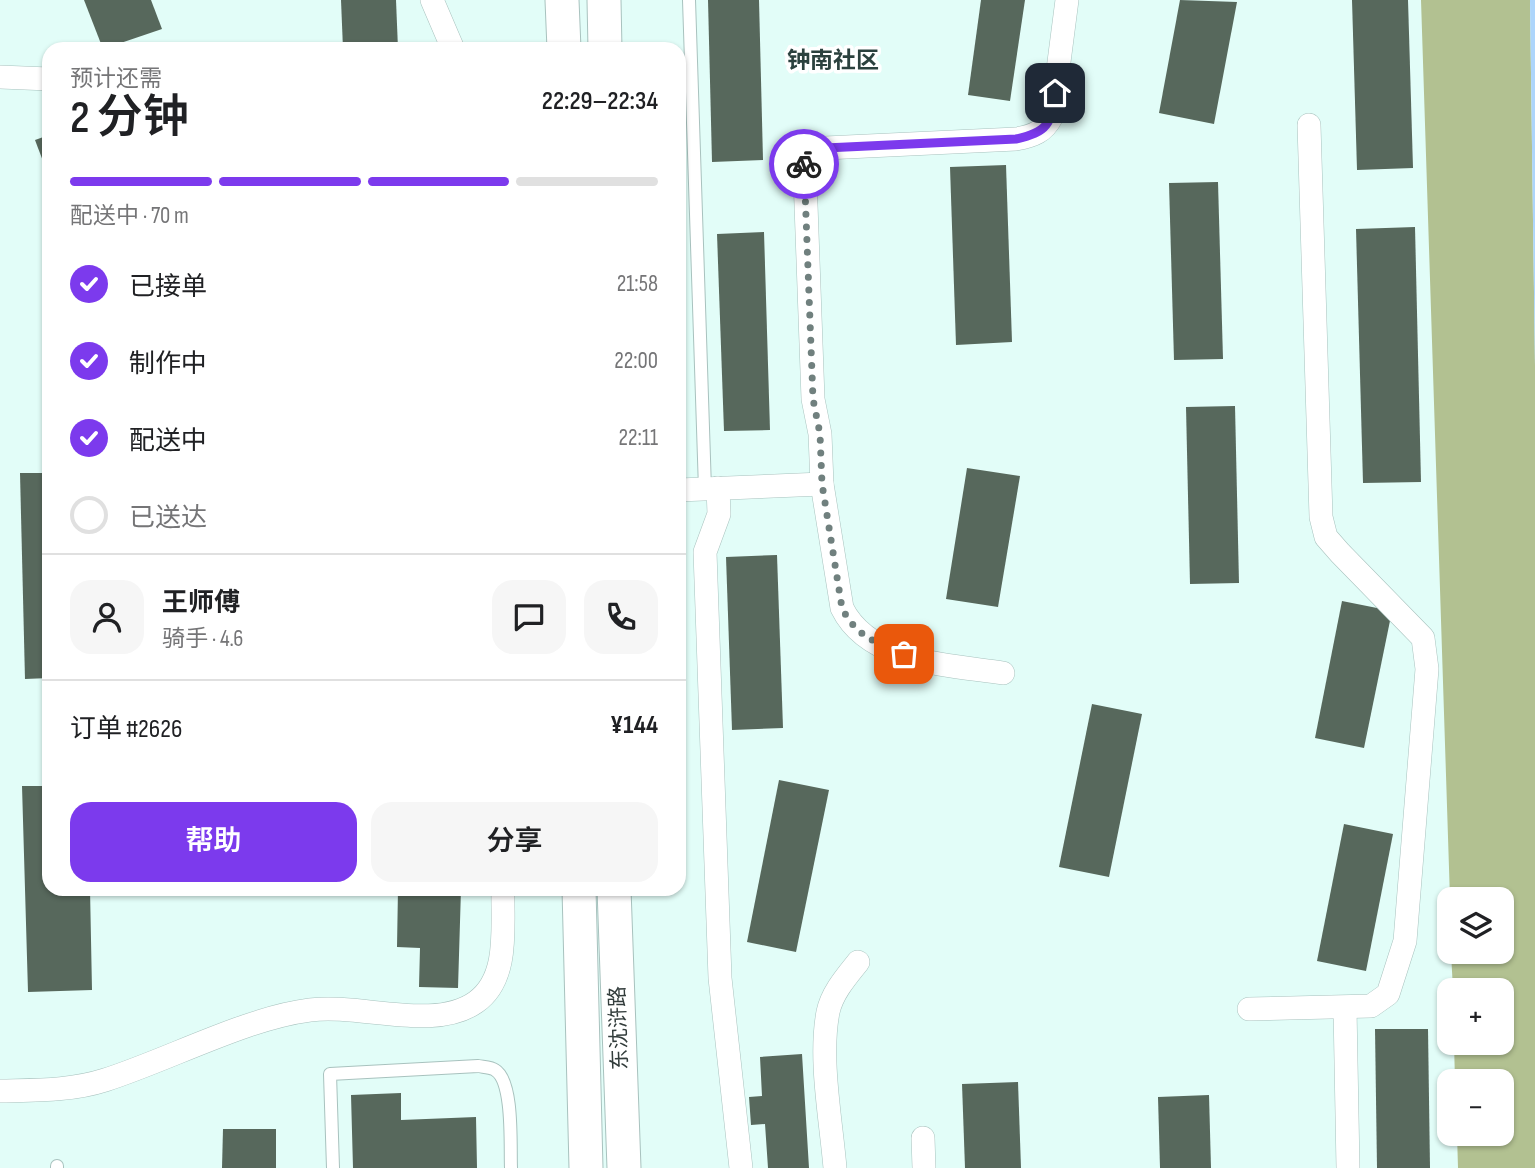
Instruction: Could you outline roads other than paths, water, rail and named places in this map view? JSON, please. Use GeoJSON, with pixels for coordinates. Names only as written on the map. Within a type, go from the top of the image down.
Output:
{"type":"FeatureCollection","features":[{"type":"Feature","properties":{"kind":"main road"},"geometry":{"type":"LineString","coordinates":[[562,0],[564,42]]}},
{"type":"Feature","properties":{"kind":"main road"},"geometry":{"type":"LineString","coordinates":[[604,0],[605,42]]}},
{"type":"Feature","properties":{"kind":"main road","name":"东沈浒路"},"geometry":{"type":"LineString","coordinates":[[579,896],[586,1168]]}},
{"type":"Feature","properties":{"kind":"main road","name":"东沈浒路"},"geometry":{"type":"LineString","coordinates":[[614,896],[624,1168]]}},
{"type":"Feature","properties":{"kind":"street"},"geometry":{"type":"LineString","coordinates":[[432,0],[450,42]]}},
{"type":"Feature","properties":{"kind":"street"},"geometry":{"type":"LineString","coordinates":[[1003,673],[904,654],[876,644],[849,622],[842,608],[822,484],[820,434],[813,399],[804,149],[1016,139],[1034,135],[1046,127],[1052,116],[1067,0]]}},
{"type":"Feature","properties":{"kind":"street"},"geometry":{"type":"LineString","coordinates":[[0,76],[42,79]]}},
{"type":"Feature","properties":{"kind":"street"},"geometry":{"type":"LineString","coordinates":[[1249,1009],[1371,1006],[1388,994],[1405,941],[1427,654],[1418,632],[1326,537],[1321,517],[1309,125]]}},
{"type":"Feature","properties":{"kind":"street"},"geometry":{"type":"LineString","coordinates":[[686,490],[822,484]]}},
{"type":"Feature","properties":{"kind":"street"},"geometry":{"type":"LineString","coordinates":[[712,489],[719,514],[705,552],[705,580],[720,978],[741,1168]]}},
{"type":"Feature","properties":{"kind":"street"},"geometry":{"type":"LineString","coordinates":[[0,1091],[72,1088],[103,1081],[278,1016],[311,1009],[349,1009],[437,1016],[458,1013],[478,1001],[494,985],[500,965],[503,896]]}},
{"type":"Feature","properties":{"kind":"street"},"geometry":{"type":"LineString","coordinates":[[835,1168],[825,1044],[828,1010],[840,984],[858,962]]}},
{"type":"Feature","properties":{"kind":"street"},"geometry":{"type":"LineString","coordinates":[[1345,1008],[1348,1168]]}},
{"type":"Feature","properties":{"kind":"street"},"geometry":{"type":"LineString","coordinates":[[923,1138],[924,1168]]}},
{"type":"Feature","properties":{"kind":"lane"},"geometry":{"type":"LineString","coordinates":[[689,0],[712,489]]}},
{"type":"Feature","properties":{"kind":"lane"},"geometry":{"type":"LineString","coordinates":[[333,1168],[330,1074],[478,1066],[494,1069],[503,1078],[508,1092],[511,1168]]}},
{"type":"Feature","properties":{"kind":"water"},"geometry":{"type":"Polygon","coordinates":[[[1530,0],[1535,0],[1535,366],[1530,0]]]}},
{"type":"Feature","properties":{"kind":"district","name":"钟南社区"},"geometry":{"type":"Point","coordinates":[833,61]}}]}
